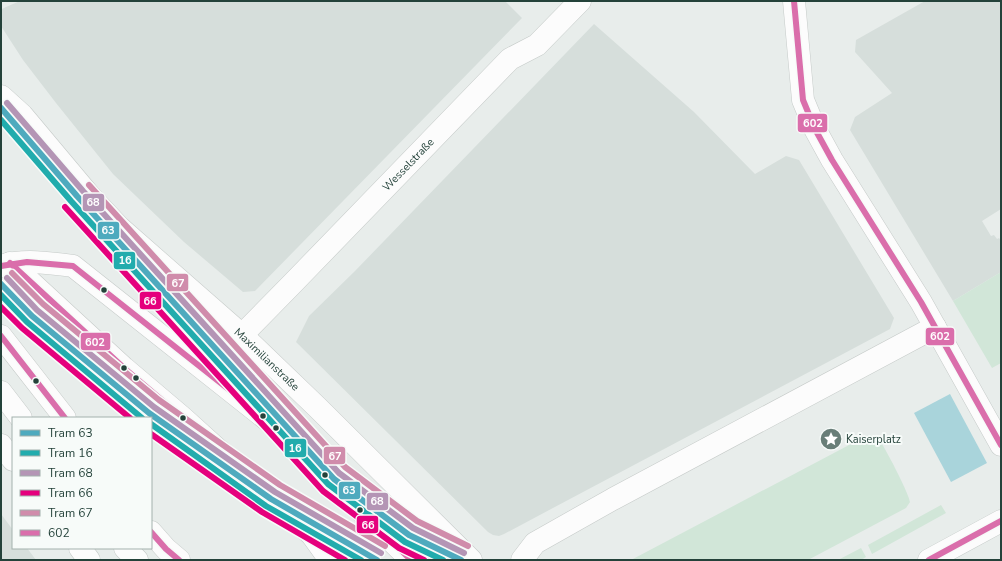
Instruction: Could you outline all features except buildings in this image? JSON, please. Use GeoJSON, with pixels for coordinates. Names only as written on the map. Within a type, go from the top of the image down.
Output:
{"type":"FeatureCollection","features":[{"type":"Feature","properties":{"kind":"street","name":"Wesselstraße"},"geometry":{"type":"LineString","coordinates":[[242,335],[510,59],[537,45],[580,1]]}},
{"type":"Feature","properties":{"kind":"street"},"geometry":{"type":"LineString","coordinates":[[794,1],[803,100],[810,137],[832,160],[921,302],[1001,445]]}},
{"type":"Feature","properties":{"kind":"street","name":"Maximilianstraße"},"geometry":{"type":"LineString","coordinates":[[1,93],[22,115],[89,195],[120,228],[242,335],[317,406],[471,560]]}},
{"type":"Feature","properties":{"kind":"street"},"geometry":{"type":"LineString","coordinates":[[6,265],[53,263],[73,266],[270,422],[411,560]]}},
{"type":"Feature","properties":{"kind":"street"},"geometry":{"type":"LineString","coordinates":[[6,265],[200,433],[288,512],[312,535],[330,560]]}},
{"type":"Feature","properties":{"kind":"street"},"geometry":{"type":"LineString","coordinates":[[522,560],[535,543],[620,495],[935,326]]}},
{"type":"Feature","properties":{"kind":"street"},"geometry":{"type":"LineString","coordinates":[[1,336],[64,417]]}},
{"type":"Feature","properties":{"kind":"street"},"geometry":{"type":"LineString","coordinates":[[4,396],[20,417]]}},
{"type":"Feature","properties":{"kind":"street"},"geometry":{"type":"LineString","coordinates":[[1,445],[12,459]]}},
{"type":"Feature","properties":{"kind":"street"},"geometry":{"type":"LineString","coordinates":[[929,560],[1001,520]]}},
{"type":"Feature","properties":{"kind":"street"},"geometry":{"type":"LineString","coordinates":[[152,533],[178,560]]}},
{"type":"Feature","properties":{"kind":"street"},"geometry":{"type":"LineString","coordinates":[[81,549],[89,560]]}},
{"type":"Feature","properties":{"kind":"street"},"geometry":{"type":"LineString","coordinates":[[126,549],[137,560]]}},
{"type":"Feature","properties":{"kind":"shaded area"},"geometry":{"type":"Polygon","coordinates":[[[20,1],[505,1],[522,18],[255,291],[243,292],[184,242],[113,174],[23,60],[1,26],[2,9],[20,1]]]}},
{"type":"Feature","properties":{"kind":"shaded area"},"geometry":{"type":"Polygon","coordinates":[[[925,1],[1001,1],[1001,209],[982,221],[991,236],[994,235],[1001,241],[1001,272],[953,301],[850,130],[855,117],[892,93],[855,52],[856,40],[925,1]]]}},
{"type":"Feature","properties":{"kind":"shaded area"},"geometry":{"type":"Polygon","coordinates":[[[594,24],[694,112],[755,174],[786,156],[799,160],[894,318],[890,329],[504,534],[499,536],[493,535],[488,532],[296,342],[309,316],[355,271],[594,24]]]}},
{"type":"Feature","properties":{"kind":"shaded area"},"geometry":{"type":"Polygon","coordinates":[[[1,514],[12,529],[12,549],[28,549],[36,560],[1,560],[1,514]]]}},
{"type":"Feature","properties":{"kind":"green space"},"geometry":{"type":"Polygon","coordinates":[[[1001,272],[1001,363],[992,368],[953,301],[1001,272]]]}},
{"type":"Feature","properties":{"kind":"green space"},"geometry":{"type":"Polygon","coordinates":[[[868,435],[876,436],[880,441],[901,479],[910,502],[906,508],[808,560],[631,560],[868,435]]]}},
{"type":"Feature","properties":{"kind":"green space"},"geometry":{"type":"Polygon","coordinates":[[[941,505],[946,513],[872,554],[868,545],[941,505]]]}},
{"type":"Feature","properties":{"kind":"green space"},"geometry":{"type":"Polygon","coordinates":[[[861,548],[866,557],[861,560],[838,560],[861,548]]]}},
{"type":"Feature","properties":{"kind":"water"},"geometry":{"type":"Polygon","coordinates":[[[950,394],[987,463],[951,482],[914,413],[950,394]]]}},
{"type":"Feature","properties":{"kind":"tram line","name":"68"},"geometry":{"type":"LineString","coordinates":[[7,103],[83,191],[339,473],[413,528],[464,553]]}},
{"type":"Feature","properties":{"kind":"tram line","name":"63"},"geometry":{"type":"LineString","coordinates":[[1,108],[77,196],[334,479],[409,535],[461,560]]}},
{"type":"Feature","properties":{"kind":"tram line","name":"16"},"geometry":{"type":"LineString","coordinates":[[1,120],[71,201],[328,484],[405,542],[443,560]]}},
{"type":"Feature","properties":{"kind":"tram line","name":"67"},"geometry":{"type":"LineString","coordinates":[[89,185],[345,467],[417,521],[468,546]]}},
{"type":"Feature","properties":{"kind":"tram line","name":"66"},"geometry":{"type":"LineString","coordinates":[[65,207],[323,491],[399,548],[424,560]]}},
{"type":"Feature","properties":{"kind":"tram line","name":"67"},"geometry":{"type":"LineString","coordinates":[[12,273],[43,304],[159,400],[280,485],[385,546]]}},
{"type":"Feature","properties":{"kind":"tram line","name":"68"},"geometry":{"type":"LineString","coordinates":[[7,278],[37,310],[154,407],[275,492],[381,553]]}},
{"type":"Feature","properties":{"kind":"tram line","name":"63"},"geometry":{"type":"LineString","coordinates":[[1,284],[32,316],[149,413],[271,499],[377,560]]}},
{"type":"Feature","properties":{"kind":"tram line","name":"16"},"geometry":{"type":"LineString","coordinates":[[1,295],[27,322],[141,417]]}},
{"type":"Feature","properties":{"kind":"tram line","name":"66"},"geometry":{"type":"LineString","coordinates":[[1,307],[22,328],[129,417]]}},
{"type":"Feature","properties":{"kind":"tram line","name":"16"},"geometry":{"type":"LineString","coordinates":[[152,425],[266,506],[361,560]]}},
{"type":"Feature","properties":{"kind":"tram line","name":"66"},"geometry":{"type":"LineString","coordinates":[[152,435],[262,512],[345,560]]}},
{"type":"Feature","properties":{"kind":"transit line","name":"602"},"geometry":{"type":"LineString","coordinates":[[794,1],[803,100],[815,129],[832,160],[921,302],[1001,445]]}},
{"type":"Feature","properties":{"kind":"transit line","name":"602"},"geometry":{"type":"LineString","coordinates":[[1,266],[27,262],[73,266],[270,422],[411,560]]}},
{"type":"Feature","properties":{"kind":"transit line","name":"602"},"geometry":{"type":"LineString","coordinates":[[10,263],[124,368],[183,418]]}},
{"type":"Feature","properties":{"kind":"transit line","name":"602"},"geometry":{"type":"LineString","coordinates":[[1,336],[64,417]]}},
{"type":"Feature","properties":{"kind":"transit line","name":"602"},"geometry":{"type":"LineString","coordinates":[[929,560],[1001,521]]}},
{"type":"Feature","properties":{"kind":"transit line","name":"602"},"geometry":{"type":"LineString","coordinates":[[152,533],[166,549],[179,560]]}},
{"type":"Feature","properties":{"kind":"place","name":"Kaiserplatz"},"geometry":{"type":"Point","coordinates":[831,439]}}]}
